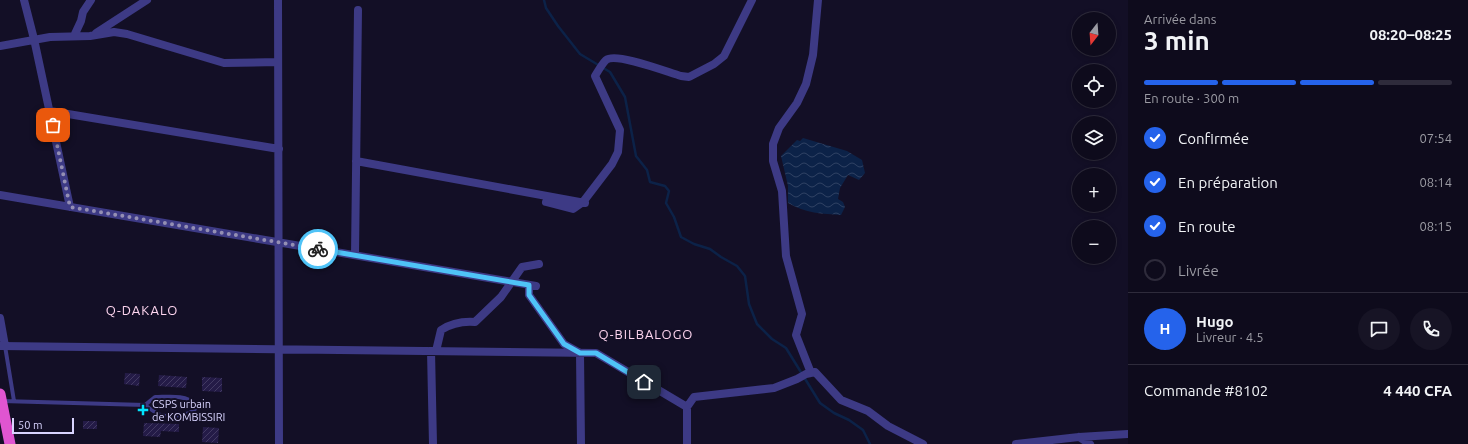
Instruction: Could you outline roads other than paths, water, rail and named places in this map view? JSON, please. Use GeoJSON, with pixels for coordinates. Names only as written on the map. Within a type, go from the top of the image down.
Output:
{"type":"FeatureCollection","features":[{"type":"Feature","properties":{"kind":"highway"},"geometry":{"type":"LineString","coordinates":[[1,398],[10,444]]}},
{"type":"Feature","properties":{"kind":"street"},"geometry":{"type":"LineString","coordinates":[[24,0],[34,39],[70,207]]}},
{"type":"Feature","properties":{"kind":"street"},"geometry":{"type":"LineString","coordinates":[[74,36],[81,22],[83,12],[91,0]]}},
{"type":"Feature","properties":{"kind":"street"},"geometry":{"type":"LineString","coordinates":[[90,36],[147,0]]}},
{"type":"Feature","properties":{"kind":"street"},"geometry":{"type":"LineString","coordinates":[[278,0],[279,444]]}},
{"type":"Feature","properties":{"kind":"street"},"geometry":{"type":"LineString","coordinates":[[546,202],[573,209],[586,203],[612,164],[618,152],[620,130],[595,76],[606,60],[613,57],[624,58],[681,76],[690,77],[714,64],[724,56],[752,0]]}},
{"type":"Feature","properties":{"kind":"street"},"geometry":{"type":"LineString","coordinates":[[808,373],[796,335],[802,314],[786,256],[782,191],[773,160],[773,144],[779,128],[797,104],[811,69],[818,0]]}},
{"type":"Feature","properties":{"kind":"street"},"geometry":{"type":"LineString","coordinates":[[355,255],[358,10]]}},
{"type":"Feature","properties":{"kind":"street"},"geometry":{"type":"LineString","coordinates":[[0,46],[50,37],[90,36],[114,32],[127,34],[224,63],[278,62]]}},
{"type":"Feature","properties":{"kind":"street"},"geometry":{"type":"LineString","coordinates":[[50,111],[279,149]]}},
{"type":"Feature","properties":{"kind":"street"},"geometry":{"type":"LineString","coordinates":[[356,161],[586,203]]}},
{"type":"Feature","properties":{"kind":"street"},"geometry":{"type":"LineString","coordinates":[[0,195],[533,285],[529,295],[564,344],[580,353]]}},
{"type":"Feature","properties":{"kind":"street"},"geometry":{"type":"LineString","coordinates":[[433,444],[434,351],[441,330],[448,325],[464,321],[475,322],[501,297],[522,267],[539,264]]}},
{"type":"Feature","properties":{"kind":"street"},"geometry":{"type":"LineString","coordinates":[[0,318],[3,346],[596,353],[687,407]]}},
{"type":"Feature","properties":{"kind":"street"},"geometry":{"type":"LineString","coordinates":[[580,353],[581,444]]}},
{"type":"Feature","properties":{"kind":"street"},"geometry":{"type":"LineString","coordinates":[[687,444],[687,407],[694,397],[774,388],[808,373],[815,372],[841,400],[868,411],[888,426],[923,444]]}},
{"type":"Feature","properties":{"kind":"street"},"geometry":{"type":"LineString","coordinates":[[1016,444],[1079,437],[1128,434]]}},
{"type":"Feature","properties":{"kind":"street"},"geometry":{"type":"LineString","coordinates":[[1079,437],[1090,444]]}},
{"type":"Feature","properties":{"kind":"lane"},"geometry":{"type":"LineString","coordinates":[[3,346],[14,401]]}},
{"type":"Feature","properties":{"kind":"lane"},"geometry":{"type":"LineString","coordinates":[[1,398],[14,401],[145,405],[159,414],[168,416],[188,414],[195,409],[195,404],[187,398],[155,397],[145,405]]}},
{"type":"Feature","properties":{"kind":"water"},"geometry":{"type":"Polygon","coordinates":[[[803,138],[847,151],[862,160],[865,173],[859,180],[848,175],[840,188],[838,199],[843,202],[845,207],[841,215],[807,211],[788,203],[788,186],[781,156],[797,140],[800,141],[803,138]]]}},
{"type":"Feature","properties":{"kind":"waterway"},"geometry":{"type":"LineString","coordinates":[[544,0],[546,8],[580,54],[610,72],[625,97],[636,156],[647,170],[650,182],[665,186],[669,191],[666,203],[674,217],[681,237],[694,244],[710,249],[737,266],[745,276],[749,304],[757,324],[772,339],[786,348],[820,403],[863,430],[870,444]]}},
{"type":"Feature","properties":{"kind":"place","name":"CSPS urbain de KOMBISSIRI"},"geometry":{"type":"Point","coordinates":[143,410]}},
{"type":"Feature","properties":{"kind":"district","name":"Q-DAKALO"},"geometry":{"type":"Point","coordinates":[142,310]}},
{"type":"Feature","properties":{"kind":"district","name":"Q-BILBALOGO"},"geometry":{"type":"Point","coordinates":[646,334]}}]}
